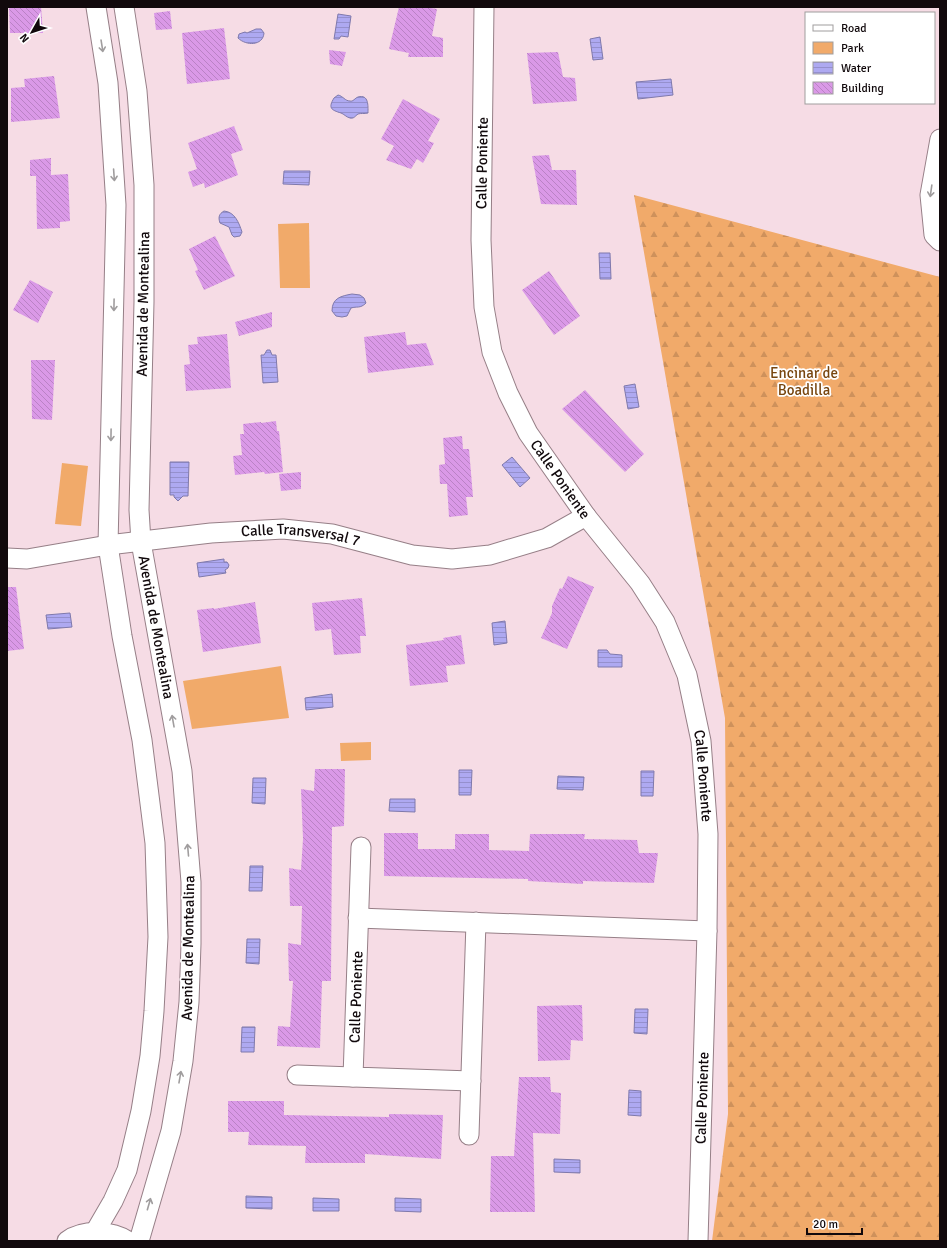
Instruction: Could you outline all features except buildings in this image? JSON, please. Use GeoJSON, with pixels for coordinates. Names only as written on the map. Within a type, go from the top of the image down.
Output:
{"type":"FeatureCollection","features":[{"type":"Feature","properties":{"kind":"street","name":"Avenida de Montealina"},"geometry":{"type":"LineString","coordinates":[[95,1232],[113,1201],[127,1170],[142,1111],[150,1056],[158,937],[154,835],[142,740],[122,636],[108,545],[116,205],[108,83],[96,7]]}},
{"type":"Feature","properties":{"kind":"street","name":"Avenida de Montealina"},"geometry":{"type":"LineString","coordinates":[[124,7],[137,91],[144,185],[144,302],[139,510],[142,542],[182,771],[191,882],[189,1002],[184,1061],[170,1131],[139,1241]]}},
{"type":"Feature","properties":{"kind":"street","name":"Calle Poniente"},"geometry":{"type":"LineString","coordinates":[[484,7],[482,240],[484,307],[492,352],[508,393],[528,433],[586,516],[640,583],[664,622],[687,675],[701,741],[708,834],[707,931],[698,1241]]}},
{"type":"Feature","properties":{"kind":"street"},"geometry":{"type":"LineString","coordinates":[[940,138],[930,195],[934,234],[940,241]]}},
{"type":"Feature","properties":{"kind":"street","name":"Calle Transversal 7"},"geometry":{"type":"LineString","coordinates":[[7,558],[27,559],[108,545],[211,533],[283,529],[332,534],[412,555],[452,559],[490,555],[547,538],[586,516]]}},
{"type":"Feature","properties":{"kind":"street","name":"Calle Poniente"},"geometry":{"type":"LineString","coordinates":[[353,1077],[361,847]]}},
{"type":"Feature","properties":{"kind":"street"},"geometry":{"type":"LineString","coordinates":[[358,918],[707,931]]}},
{"type":"Feature","properties":{"kind":"street"},"geometry":{"type":"LineString","coordinates":[[469,1135],[476,922]]}},
{"type":"Feature","properties":{"kind":"street"},"geometry":{"type":"LineString","coordinates":[[297,1075],[471,1081]]}},
{"type":"Feature","properties":{"kind":"street"},"geometry":{"type":"LineString","coordinates":[[67,1241],[72,1237],[95,1232],[110,1233],[128,1241]]}},
{"type":"Feature","properties":{"kind":"green space","name":"Encinar de Boadilla"},"geometry":{"type":"Polygon","coordinates":[[[634,195],[940,277],[940,1241],[712,1241],[728,1114],[725,718],[634,195]]]}},
{"type":"Feature","properties":{"kind":"green space"},"geometry":{"type":"Polygon","coordinates":[[[309,223],[310,288],[280,288],[278,224],[309,223]]]}},
{"type":"Feature","properties":{"kind":"green space"},"geometry":{"type":"Polygon","coordinates":[[[62,463],[88,466],[81,526],[55,524],[62,463]]]}},
{"type":"Feature","properties":{"kind":"green space"},"geometry":{"type":"Polygon","coordinates":[[[281,666],[289,718],[192,729],[183,681],[281,666]]]}},
{"type":"Feature","properties":{"kind":"green space"},"geometry":{"type":"Polygon","coordinates":[[[371,742],[371,760],[341,761],[340,743],[371,742]]]}},
{"type":"Feature","properties":{"kind":"water"},"geometry":{"type":"Polygon","coordinates":[[[338,14],[351,16],[348,37],[341,36],[339,39],[334,39],[338,14]]]}},
{"type":"Feature","properties":{"kind":"water"},"geometry":{"type":"Polygon","coordinates":[[[256,29],[261,29],[264,33],[261,40],[257,42],[249,43],[241,41],[238,38],[239,34],[245,32],[247,33],[256,29]]]}},
{"type":"Feature","properties":{"kind":"water"},"geometry":{"type":"Polygon","coordinates":[[[600,37],[603,59],[593,60],[590,39],[600,37]]]}},
{"type":"Feature","properties":{"kind":"water"},"geometry":{"type":"Polygon","coordinates":[[[671,79],[673,95],[638,99],[636,82],[671,79]]]}},
{"type":"Feature","properties":{"kind":"water"},"geometry":{"type":"Polygon","coordinates":[[[338,95],[351,101],[358,97],[364,97],[367,101],[368,113],[358,114],[353,118],[349,118],[342,113],[333,110],[331,104],[334,98],[338,95]]]}},
{"type":"Feature","properties":{"kind":"water"},"geometry":{"type":"Polygon","coordinates":[[[284,171],[310,171],[309,185],[283,184],[284,171]]]}},
{"type":"Feature","properties":{"kind":"water"},"geometry":{"type":"Polygon","coordinates":[[[224,211],[231,213],[236,218],[242,232],[240,236],[234,237],[229,227],[220,223],[219,216],[224,211]]]}},
{"type":"Feature","properties":{"kind":"water"},"geometry":{"type":"Polygon","coordinates":[[[599,253],[610,253],[611,279],[600,279],[599,253]]]}},
{"type":"Feature","properties":{"kind":"water"},"geometry":{"type":"Polygon","coordinates":[[[352,294],[360,295],[364,298],[366,303],[360,307],[351,308],[347,316],[336,316],[332,311],[335,300],[352,294]]]}},
{"type":"Feature","properties":{"kind":"water"},"geometry":{"type":"Polygon","coordinates":[[[267,350],[270,350],[272,355],[276,355],[278,382],[263,383],[261,355],[264,355],[267,350]]]}},
{"type":"Feature","properties":{"kind":"water"},"geometry":{"type":"Polygon","coordinates":[[[635,384],[639,407],[628,409],[624,386],[635,384]]]}},
{"type":"Feature","properties":{"kind":"water"},"geometry":{"type":"Polygon","coordinates":[[[512,457],[530,478],[520,487],[502,465],[512,457]]]}},
{"type":"Feature","properties":{"kind":"water"},"geometry":{"type":"Polygon","coordinates":[[[170,462],[189,462],[188,496],[183,496],[178,501],[174,495],[170,495],[170,462]]]}},
{"type":"Feature","properties":{"kind":"water"},"geometry":{"type":"Polygon","coordinates":[[[224,559],[224,562],[227,562],[229,565],[225,570],[226,573],[199,577],[197,563],[224,559]]]}},
{"type":"Feature","properties":{"kind":"water"},"geometry":{"type":"Polygon","coordinates":[[[70,613],[72,627],[48,629],[46,615],[70,613]]]}},
{"type":"Feature","properties":{"kind":"water"},"geometry":{"type":"Polygon","coordinates":[[[505,621],[507,643],[494,645],[492,623],[505,621]]]}},
{"type":"Feature","properties":{"kind":"water"},"geometry":{"type":"Polygon","coordinates":[[[598,650],[607,650],[610,654],[622,655],[622,667],[598,667],[598,650]]]}},
{"type":"Feature","properties":{"kind":"water"},"geometry":{"type":"Polygon","coordinates":[[[332,694],[333,707],[306,710],[305,698],[332,694]]]}},
{"type":"Feature","properties":{"kind":"water"},"geometry":{"type":"Polygon","coordinates":[[[459,770],[472,770],[471,795],[459,795],[459,770]]]}},
{"type":"Feature","properties":{"kind":"water"},"geometry":{"type":"Polygon","coordinates":[[[641,771],[654,771],[653,796],[641,796],[641,771]]]}},
{"type":"Feature","properties":{"kind":"water"},"geometry":{"type":"Polygon","coordinates":[[[558,776],[584,777],[583,790],[557,789],[558,776]]]}},
{"type":"Feature","properties":{"kind":"water"},"geometry":{"type":"Polygon","coordinates":[[[253,778],[266,778],[265,804],[252,803],[253,778]]]}},
{"type":"Feature","properties":{"kind":"water"},"geometry":{"type":"Polygon","coordinates":[[[390,799],[415,799],[415,812],[389,811],[390,799]]]}},
{"type":"Feature","properties":{"kind":"water"},"geometry":{"type":"Polygon","coordinates":[[[250,866],[263,866],[262,891],[249,891],[250,866]]]}},
{"type":"Feature","properties":{"kind":"water"},"geometry":{"type":"Polygon","coordinates":[[[247,939],[260,939],[259,964],[246,963],[247,939]]]}},
{"type":"Feature","properties":{"kind":"water"},"geometry":{"type":"Polygon","coordinates":[[[635,1009],[648,1009],[647,1034],[634,1033],[635,1009]]]}},
{"type":"Feature","properties":{"kind":"water"},"geometry":{"type":"Polygon","coordinates":[[[242,1027],[255,1027],[254,1052],[241,1052],[242,1027]]]}},
{"type":"Feature","properties":{"kind":"water"},"geometry":{"type":"Polygon","coordinates":[[[629,1090],[641,1091],[641,1116],[628,1115],[629,1090]]]}},
{"type":"Feature","properties":{"kind":"water"},"geometry":{"type":"Polygon","coordinates":[[[554,1159],[580,1160],[580,1173],[554,1172],[554,1159]]]}},
{"type":"Feature","properties":{"kind":"water"},"geometry":{"type":"Polygon","coordinates":[[[246,1196],[272,1197],[272,1209],[246,1208],[246,1196]]]}},
{"type":"Feature","properties":{"kind":"water"},"geometry":{"type":"Polygon","coordinates":[[[313,1198],[339,1199],[339,1211],[313,1211],[313,1198]]]}},
{"type":"Feature","properties":{"kind":"water"},"geometry":{"type":"Polygon","coordinates":[[[395,1198],[421,1199],[421,1212],[395,1211],[395,1198]]]}}]}
